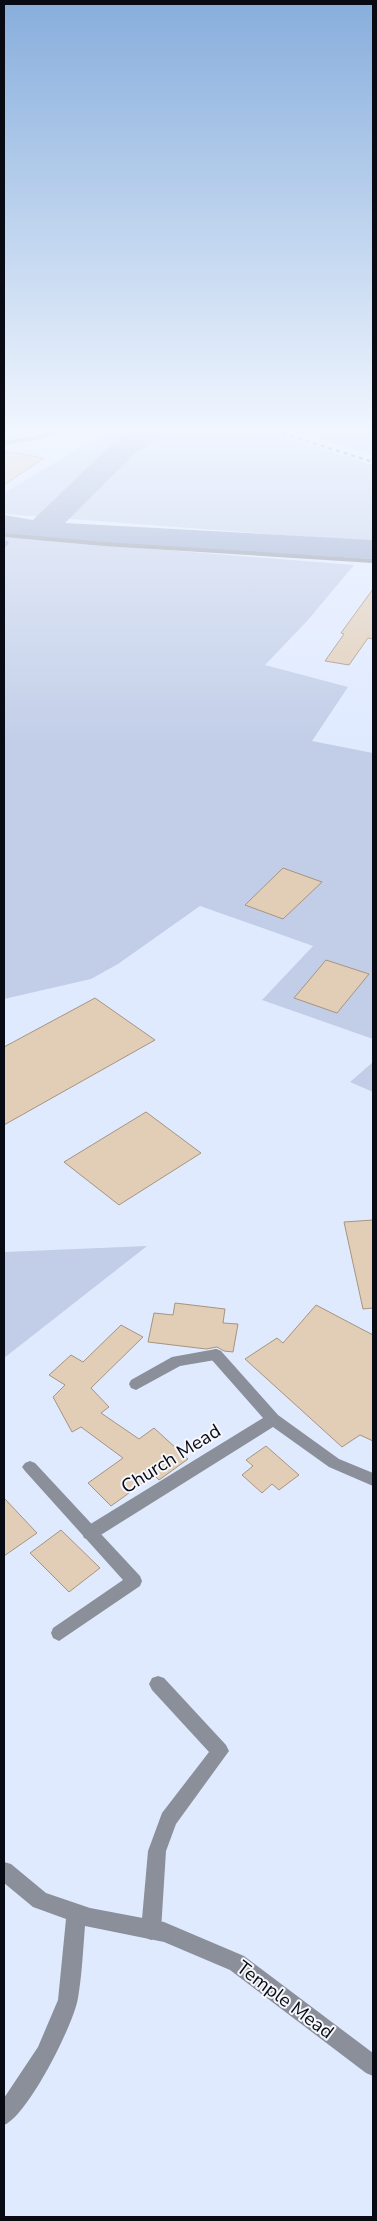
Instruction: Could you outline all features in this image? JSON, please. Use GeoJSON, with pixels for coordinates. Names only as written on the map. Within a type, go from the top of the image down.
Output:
{"type":"FeatureCollection","features":[{"type":"Feature","properties":{"kind":"street"},"geometry":{"type":"LineString","coordinates":[[4,535],[104,544],[373,561]]}},
{"type":"Feature","properties":{"kind":"street"},"geometry":{"type":"LineString","coordinates":[[136,1384],[177,1361],[216,1355],[273,1419],[334,1462],[373,1480]]}},
{"type":"Feature","properties":{"kind":"street","name":"Church Mead"},"geometry":{"type":"LineString","coordinates":[[90,1533],[273,1419]]}},
{"type":"Feature","properties":{"kind":"street"},"geometry":{"type":"LineString","coordinates":[[30,1467],[134,1582],[59,1633]]}},
{"type":"Feature","properties":{"kind":"street"},"geometry":{"type":"LineString","coordinates":[[151,1930],[157,1851],[169,1819],[220,1750],[158,1684]]}},
{"type":"Feature","properties":{"kind":"street","name":"Temple Mead"},"geometry":{"type":"LineString","coordinates":[[4,1871],[40,1900],[90,1918],[164,1932],[237,1963],[373,2066]]}},
{"type":"Feature","properties":{"kind":"street"},"geometry":{"type":"LineString","coordinates":[[4,2115],[18,2097],[45,2054],[68,2000],[76,1914]]}},
{"type":"Feature","properties":{"kind":"shaded area"},"geometry":{"type":"Polygon","coordinates":[[[276,535],[373,535],[373,542],[276,535]]]}},
{"type":"Feature","properties":{"kind":"shaded area"},"geometry":{"type":"Polygon","coordinates":[[[4,537],[354,565],[308,620],[265,665],[348,687],[312,741],[373,753],[373,1039],[262,1000],[313,946],[200,906],[118,964],[91,979],[4,999],[4,537]]]}},
{"type":"Feature","properties":{"kind":"shaded area"},"geometry":{"type":"Polygon","coordinates":[[[373,1062],[373,1092],[350,1082],[373,1062]]]}},
{"type":"Feature","properties":{"kind":"shaded area"},"geometry":{"type":"Polygon","coordinates":[[[147,1246],[4,1358],[4,1252],[147,1246]]]}},
{"type":"Feature","properties":{"kind":"building"},"geometry":{"type":"Polygon","coordinates":[[[373,589],[373,639],[368,638],[349,665],[325,661],[344,634],[341,633],[373,589]]]}},
{"type":"Feature","properties":{"kind":"building"},"geometry":{"type":"Polygon","coordinates":[[[283,868],[322,882],[283,919],[245,905],[283,868]]]}},
{"type":"Feature","properties":{"kind":"building"},"geometry":{"type":"Polygon","coordinates":[[[326,960],[369,974],[337,1013],[294,998],[326,960]]]}},
{"type":"Feature","properties":{"kind":"building"},"geometry":{"type":"Polygon","coordinates":[[[95,998],[155,1040],[4,1125],[4,1047],[95,998]]]}},
{"type":"Feature","properties":{"kind":"building"},"geometry":{"type":"Polygon","coordinates":[[[146,1112],[201,1153],[119,1205],[64,1162],[146,1112]]]}},
{"type":"Feature","properties":{"kind":"building"},"geometry":{"type":"Polygon","coordinates":[[[373,1220],[373,1308],[363,1309],[344,1222],[373,1220]]]}},
{"type":"Feature","properties":{"kind":"building"},"geometry":{"type":"Polygon","coordinates":[[[175,1303],[225,1309],[223,1323],[238,1324],[233,1352],[224,1351],[217,1347],[206,1349],[148,1342],[154,1313],[173,1315],[175,1303]]]}},
{"type":"Feature","properties":{"kind":"building"},"geometry":{"type":"Polygon","coordinates":[[[316,1305],[373,1335],[373,1441],[360,1435],[342,1447],[245,1359],[277,1338],[283,1343],[316,1305]]]}},
{"type":"Feature","properties":{"kind":"building"},"geometry":{"type":"Polygon","coordinates":[[[121,1325],[143,1337],[91,1388],[109,1407],[101,1413],[139,1439],[154,1428],[188,1459],[159,1480],[154,1475],[111,1506],[88,1483],[123,1458],[81,1427],[72,1432],[53,1397],[65,1385],[49,1375],[71,1355],[83,1362],[121,1325]]]}},
{"type":"Feature","properties":{"kind":"building"},"geometry":{"type":"Polygon","coordinates":[[[266,1446],[299,1475],[279,1490],[272,1484],[262,1493],[242,1475],[253,1466],[246,1460],[266,1446]]]}},
{"type":"Feature","properties":{"kind":"building"},"geometry":{"type":"Polygon","coordinates":[[[4,1498],[37,1533],[4,1556],[4,1498]]]}},
{"type":"Feature","properties":{"kind":"building"},"geometry":{"type":"Polygon","coordinates":[[[61,1530],[100,1568],[69,1592],[30,1553],[61,1530]]]}},
{"type":"Feature","properties":{"kind":"waterway"},"geometry":{"type":"LineString","coordinates":[[104,535],[373,550]]}},
{"type":"Feature","properties":{"kind":"waterway"},"geometry":{"type":"LineString","coordinates":[[4,543],[6,543],[4,545]]}}]}
